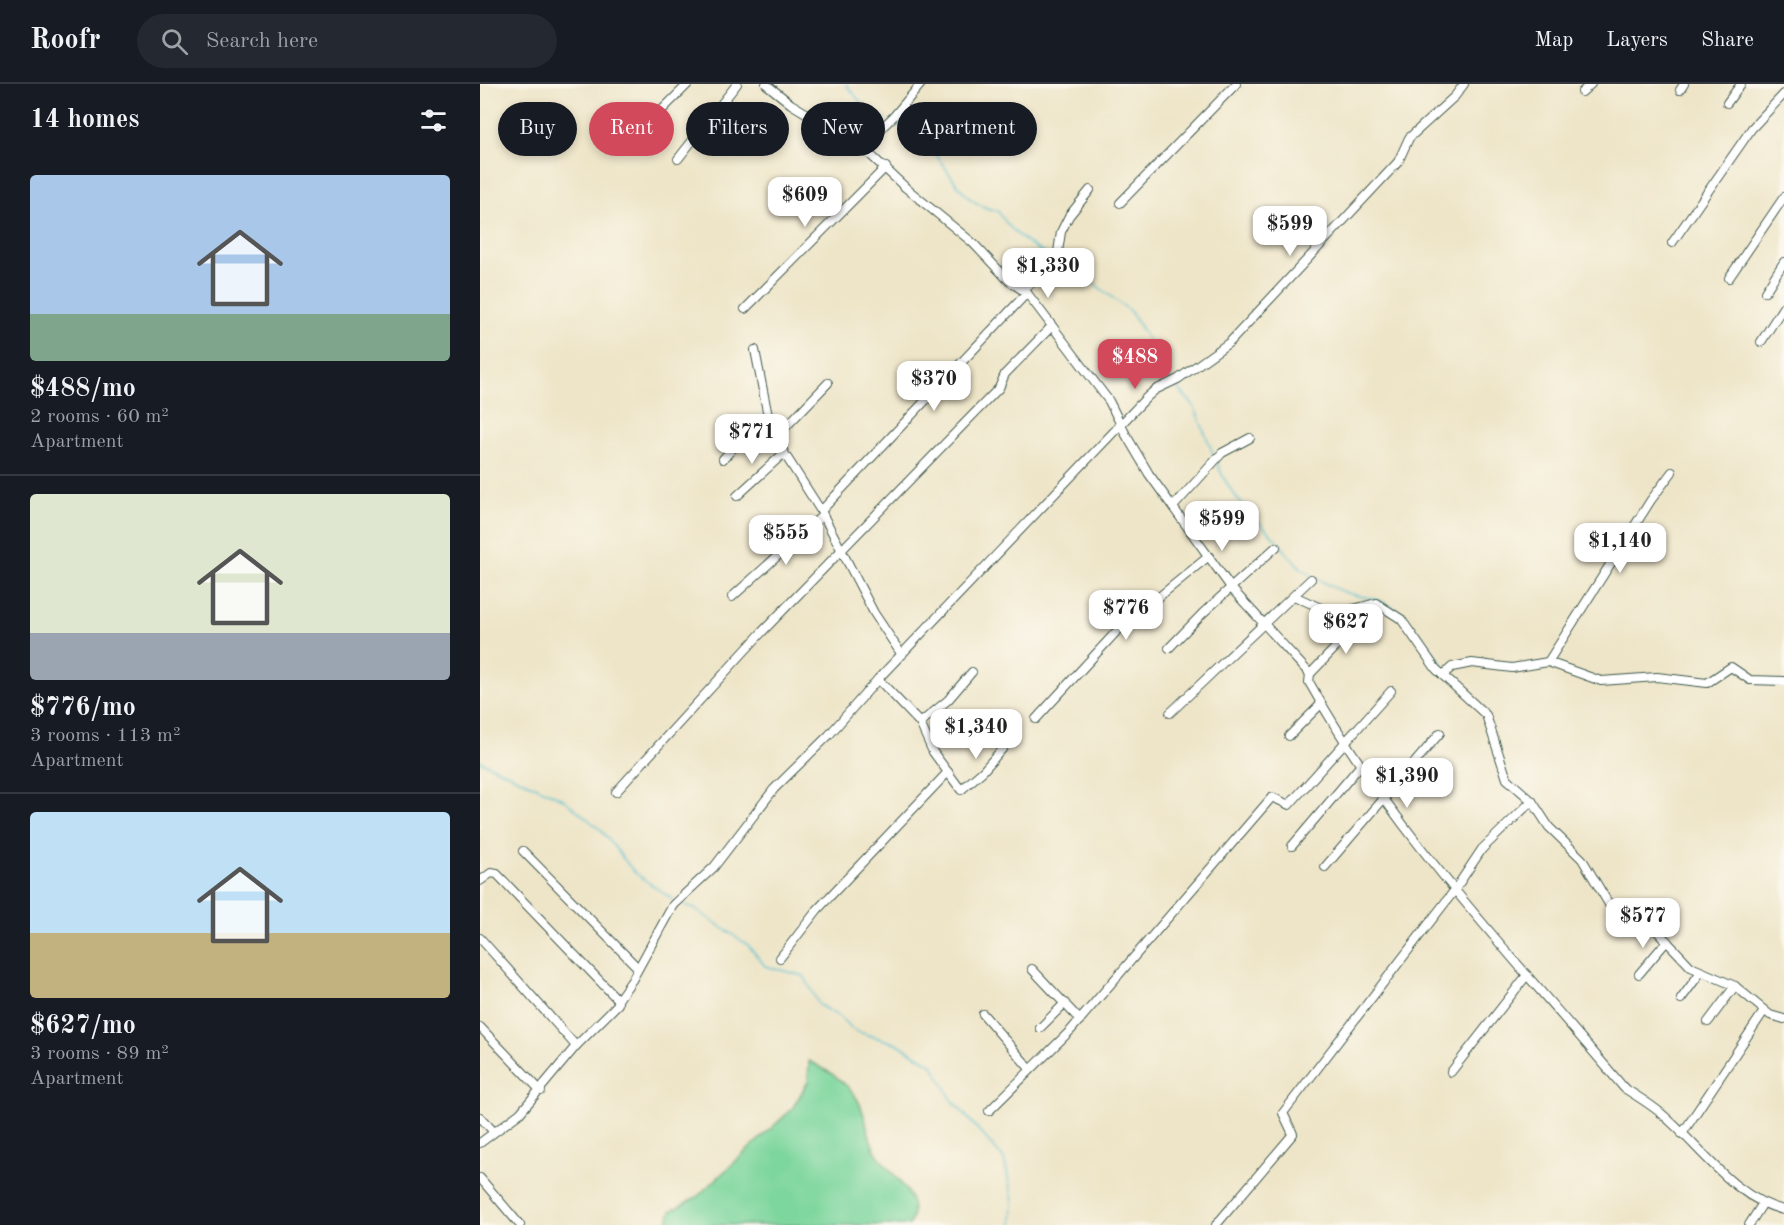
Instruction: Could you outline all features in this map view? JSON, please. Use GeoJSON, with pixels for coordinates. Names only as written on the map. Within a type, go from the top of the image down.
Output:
{"type":"FeatureCollection","features":[{"type":"Feature","properties":{"kind":"street"},"geometry":{"type":"LineString","coordinates":[[670,102],[688,84]]}},
{"type":"Feature","properties":{"kind":"street"},"geometry":{"type":"LineString","coordinates":[[678,159],[737,84]]}},
{"type":"Feature","properties":{"kind":"street"},"geometry":{"type":"LineString","coordinates":[[766,84],[801,110]]}},
{"type":"Feature","properties":{"kind":"street"},"geometry":{"type":"LineString","coordinates":[[885,124],[921,84]]}},
{"type":"Feature","properties":{"kind":"street"},"geometry":{"type":"LineString","coordinates":[[1120,203],[1236,84]]}},
{"type":"Feature","properties":{"kind":"street"},"geometry":{"type":"LineString","coordinates":[[480,1143],[520,1113],[576,1046],[618,1004],[618,1000],[673,904],[714,867],[774,789],[829,735],[878,679],[1121,423],[1155,390],[1178,379],[1230,342],[1398,162],[1409,138],[1455,96],[1464,84]]}},
{"type":"Feature","properties":{"kind":"street"},"geometry":{"type":"LineString","coordinates":[[1582,92],[1591,84]]}},
{"type":"Feature","properties":{"kind":"street"},"geometry":{"type":"LineString","coordinates":[[1727,103],[1741,84]]}},
{"type":"Feature","properties":{"kind":"street"},"geometry":{"type":"LineString","coordinates":[[1672,243],[1752,128],[1784,94]]}},
{"type":"Feature","properties":{"kind":"street"},"geometry":{"type":"LineString","coordinates":[[873,156],[906,188],[973,243],[1009,281],[1026,292],[1109,401],[1135,451],[1232,589],[1311,674]]}},
{"type":"Feature","properties":{"kind":"street"},"geometry":{"type":"LineString","coordinates":[[745,309],[886,167]]}},
{"type":"Feature","properties":{"kind":"street"},"geometry":{"type":"LineString","coordinates":[[732,597],[822,513],[1026,292],[1058,252],[1061,232],[1069,216],[1090,189]]}},
{"type":"Feature","properties":{"kind":"street"},"geometry":{"type":"LineString","coordinates":[[1729,278],[1784,197]]}},
{"type":"Feature","properties":{"kind":"street"},"geometry":{"type":"LineString","coordinates":[[1765,292],[1784,262]]}},
{"type":"Feature","properties":{"kind":"street"},"geometry":{"type":"LineString","coordinates":[[1761,342],[1784,306]]}},
{"type":"Feature","properties":{"kind":"street"},"geometry":{"type":"LineString","coordinates":[[615,792],[839,551],[999,388],[1005,374],[1052,326]]}},
{"type":"Feature","properties":{"kind":"street"},"geometry":{"type":"LineString","coordinates":[[755,350],[768,416],[784,453],[822,513],[839,551],[874,613],[902,655]]}},
{"type":"Feature","properties":{"kind":"street"},"geometry":{"type":"LineString","coordinates":[[777,436],[828,383]]}},
{"type":"Feature","properties":{"kind":"street"},"geometry":{"type":"LineString","coordinates":[[723,459],[748,432],[768,416]]}},
{"type":"Feature","properties":{"kind":"street"},"geometry":{"type":"LineString","coordinates":[[1173,507],[1213,461],[1222,453],[1250,438]]}},
{"type":"Feature","properties":{"kind":"street"},"geometry":{"type":"LineString","coordinates":[[737,496],[784,453]]}},
{"type":"Feature","properties":{"kind":"street"},"geometry":{"type":"LineString","coordinates":[[1548,662],[1640,517],[1672,472]]}},
{"type":"Feature","properties":{"kind":"street"},"geometry":{"type":"LineString","coordinates":[[1169,648],[1203,613],[1276,548]]}},
{"type":"Feature","properties":{"kind":"street"},"geometry":{"type":"LineString","coordinates":[[1036,719],[1116,632],[1209,556]]}},
{"type":"Feature","properties":{"kind":"street"},"geometry":{"type":"LineString","coordinates":[[1170,713],[1311,579]]}},
{"type":"Feature","properties":{"kind":"street"},"geometry":{"type":"LineString","coordinates":[[1294,596],[1334,614]]}},
{"type":"Feature","properties":{"kind":"street"},"geometry":{"type":"LineString","coordinates":[[1784,1019],[1764,1011],[1735,986],[1700,973],[1679,957],[1667,941],[1642,921],[1610,906],[1588,867],[1549,827],[1532,801],[1507,779],[1486,715],[1443,675],[1412,631],[1383,605],[1368,603],[1334,614],[1323,627],[1337,646],[1311,674],[1309,682],[1360,766],[1404,830],[1623,1088],[1662,1114],[1732,1180],[1762,1203],[1784,1210]]}},
{"type":"Feature","properties":{"kind":"street"},"geometry":{"type":"LineString","coordinates":[[1443,675],[1452,667],[1472,663],[1512,668],[1548,662],[1601,681],[1657,677],[1707,683],[1731,667],[1750,680],[1784,681]]}},
{"type":"Feature","properties":{"kind":"street"},"geometry":{"type":"LineString","coordinates":[[920,723],[948,700],[972,672]]}},
{"type":"Feature","properties":{"kind":"street"},"geometry":{"type":"LineString","coordinates":[[878,679],[920,723],[933,752],[962,790],[1003,748]]}},
{"type":"Feature","properties":{"kind":"street"},"geometry":{"type":"LineString","coordinates":[[989,1111],[1080,1020],[1272,797],[1288,806],[1345,740],[1355,734],[1391,691]]}},
{"type":"Feature","properties":{"kind":"street"},"geometry":{"type":"LineString","coordinates":[[1289,736],[1321,704]]}},
{"type":"Feature","properties":{"kind":"street"},"geometry":{"type":"LineString","coordinates":[[1325,867],[1440,733]]}},
{"type":"Feature","properties":{"kind":"street"},"geometry":{"type":"LineString","coordinates":[[1292,846],[1360,766]]}},
{"type":"Feature","properties":{"kind":"street"},"geometry":{"type":"LineString","coordinates":[[780,958],[818,909],[948,772]]}},
{"type":"Feature","properties":{"kind":"street"},"geometry":{"type":"LineString","coordinates":[[1216,1225],[1293,1134],[1283,1113],[1454,891],[1482,849],[1532,801]]}},
{"type":"Feature","properties":{"kind":"street"},"geometry":{"type":"LineString","coordinates":[[523,850],[638,968]]}},
{"type":"Feature","properties":{"kind":"street"},"geometry":{"type":"LineString","coordinates":[[480,881],[491,873],[497,874],[618,1000]]}},
{"type":"Feature","properties":{"kind":"street"},"geometry":{"type":"LineString","coordinates":[[480,939],[576,1046]]}},
{"type":"Feature","properties":{"kind":"street"},"geometry":{"type":"LineString","coordinates":[[1640,974],[1667,941]]}},
{"type":"Feature","properties":{"kind":"street"},"geometry":{"type":"LineString","coordinates":[[1032,969],[1080,1020]]}},
{"type":"Feature","properties":{"kind":"street"},"geometry":{"type":"LineString","coordinates":[[1681,999],[1700,973]]}},
{"type":"Feature","properties":{"kind":"street"},"geometry":{"type":"LineString","coordinates":[[1451,1072],[1527,975]]}},
{"type":"Feature","properties":{"kind":"street"},"geometry":{"type":"LineString","coordinates":[[1708,1022],[1735,986]]}},
{"type":"Feature","properties":{"kind":"street"},"geometry":{"type":"LineString","coordinates":[[1040,1028],[1065,1003]]}},
{"type":"Feature","properties":{"kind":"street"},"geometry":{"type":"LineString","coordinates":[[1682,1134],[1764,1011]]}},
{"type":"Feature","properties":{"kind":"street"},"geometry":{"type":"LineString","coordinates":[[983,1014],[1030,1069]]}},
{"type":"Feature","properties":{"kind":"street"},"geometry":{"type":"LineString","coordinates":[[480,1027],[541,1090]]}},
{"type":"Feature","properties":{"kind":"street"},"geometry":{"type":"LineString","coordinates":[[480,1117],[494,1132]]}},
{"type":"Feature","properties":{"kind":"street"},"geometry":{"type":"LineString","coordinates":[[480,1178],[520,1225]]}},
{"type":"Feature","properties":{"kind":"street"},"geometry":{"type":"LineString","coordinates":[[1749,1225],[1762,1203]]}},
{"type":"Feature","properties":{"kind":"green space"},"geometry":{"type":"Polygon","coordinates":[[[809,1061],[835,1076],[856,1097],[878,1156],[908,1193],[913,1214],[909,1225],[667,1225],[671,1211],[697,1197],[792,1109],[808,1082],[809,1061]]]}},
{"type":"Feature","properties":{"kind":"waterway"},"geometry":{"type":"LineString","coordinates":[[846,84],[871,115],[886,119]]}},
{"type":"Feature","properties":{"kind":"waterway"},"geometry":{"type":"LineString","coordinates":[[892,122],[928,146],[965,194],[985,207],[998,211],[1021,238],[1051,256]]}},
{"type":"Feature","properties":{"kind":"waterway"},"geometry":{"type":"LineString","coordinates":[[1059,259],[1075,265],[1092,282],[1130,311],[1172,378]]}},
{"type":"Feature","properties":{"kind":"waterway"},"geometry":{"type":"LineString","coordinates":[[1175,385],[1194,406],[1214,456]]}},
{"type":"Feature","properties":{"kind":"waterway"},"geometry":{"type":"LineString","coordinates":[[1217,463],[1226,482],[1239,500],[1300,567],[1334,588],[1379,600],[1402,615]]}},
{"type":"Feature","properties":{"kind":"waterway"},"geometry":{"type":"LineString","coordinates":[[1405,618],[1422,636],[1445,668]]}},
{"type":"Feature","properties":{"kind":"waterway"},"geometry":{"type":"LineString","coordinates":[[480,761],[563,799],[601,830],[634,872],[673,900]]}},
{"type":"Feature","properties":{"kind":"waterway"},"geometry":{"type":"LineString","coordinates":[[680,903],[695,909],[748,945],[765,966],[804,976],[819,1005],[838,1016],[855,1031],[898,1044],[933,1065],[952,1100],[1004,1159],[1013,1201],[1012,1225]]}}]}
